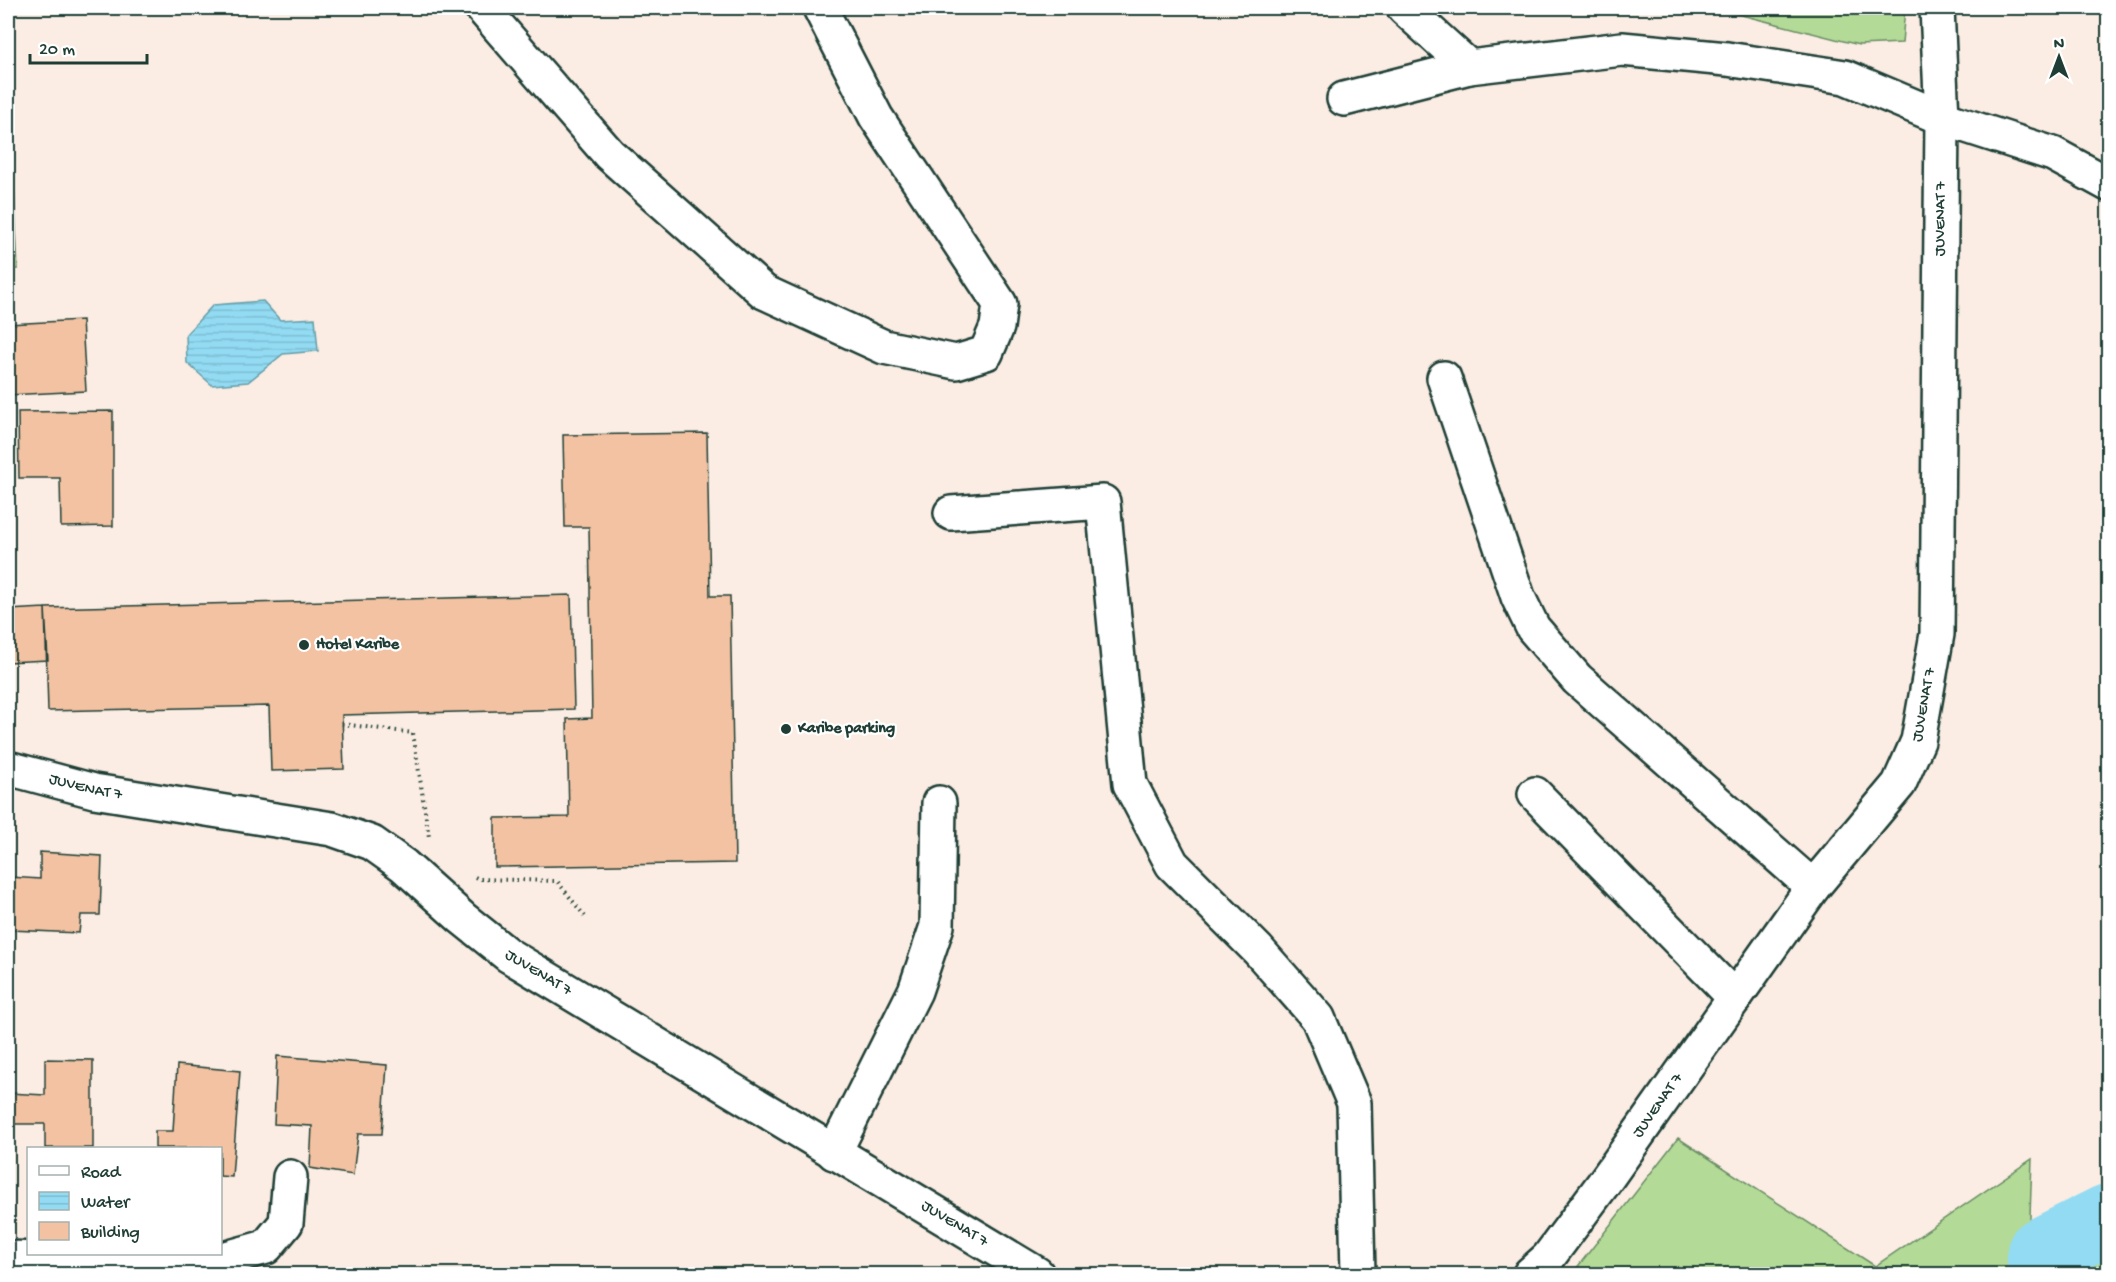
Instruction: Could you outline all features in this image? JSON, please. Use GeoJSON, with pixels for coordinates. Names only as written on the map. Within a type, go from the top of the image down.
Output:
{"type":"FeatureCollection","features":[{"type":"Feature","properties":{"kind":"street"},"geometry":{"type":"LineString","coordinates":[[482,8],[609,154],[764,292],[884,347],[956,362],[986,353],[997,327],[1000,304],[876,117],[820,8]]}},
{"type":"Feature","properties":{"kind":"street"},"geometry":{"type":"LineString","coordinates":[[1404,8],[1469,67]]}},
{"type":"Feature","properties":{"kind":"street","name":"JUVENAT 7"},"geometry":{"type":"LineString","coordinates":[[1530,1275],[1548,1258],[1603,1184],[1813,887],[1899,783],[1918,741],[1937,634],[1942,118],[1937,8]]}},
{"type":"Feature","properties":{"kind":"street"},"geometry":{"type":"LineString","coordinates":[[1344,99],[1469,67],[1622,49],[1727,59],[1845,77],[1942,118],[2053,153],[2109,184]]}},
{"type":"Feature","properties":{"kind":"street"},"geometry":{"type":"LineString","coordinates":[[1444,378],[1518,597],[1533,628],[1577,679],[1813,887]]}},
{"type":"Feature","properties":{"kind":"street"},"geometry":{"type":"LineString","coordinates":[[951,513],[1103,502],[1130,783],[1172,864],[1258,950],[1318,1018],[1354,1103],[1358,1275]]}},
{"type":"Feature","properties":{"kind":"street","name":"JUVENAT 7"},"geometry":{"type":"LineString","coordinates":[[8,768],[94,791],[332,829],[372,843],[403,865],[462,918],[508,955],[1037,1275]]}},
{"type":"Feature","properties":{"kind":"street"},"geometry":{"type":"LineString","coordinates":[[1535,794],[1735,998]]}},
{"type":"Feature","properties":{"kind":"street"},"geometry":{"type":"LineString","coordinates":[[834,1153],[915,991],[937,926],[939,803]]}},
{"type":"Feature","properties":{"kind":"street"},"geometry":{"type":"LineString","coordinates":[[8,1258],[206,1264],[266,1247],[286,1223],[290,1177]]}},
{"type":"Feature","properties":{"kind":"path"},"geometry":{"type":"LineString","coordinates":[[342,724],[413,733],[430,848]]}},
{"type":"Feature","properties":{"kind":"path"},"geometry":{"type":"LineString","coordinates":[[469,873],[479,879],[557,881],[587,919]]}},
{"type":"Feature","properties":{"kind":"green space"},"geometry":{"type":"Polygon","coordinates":[[[1714,8],[1905,8],[1902,43],[1859,45],[1714,8]]]}},
{"type":"Feature","properties":{"kind":"green space"},"geometry":{"type":"Polygon","coordinates":[[[9,80],[18,269],[8,269],[9,80]]]}},
{"type":"Feature","properties":{"kind":"green space"},"geometry":{"type":"Polygon","coordinates":[[[1678,1138],[1875,1266],[2032,1159],[2028,1274],[1572,1274],[1678,1138]]]}},
{"type":"Feature","properties":{"kind":"green space"},"geometry":{"type":"Polygon","coordinates":[[[2108,1244],[2108,1274],[2066,1274],[2066,1266],[2108,1244]]]}},
{"type":"Feature","properties":{"kind":"water"},"geometry":{"type":"Polygon","coordinates":[[[263,301],[280,320],[315,318],[318,351],[283,354],[248,382],[212,385],[187,363],[186,334],[213,305],[263,301]]]}},
{"type":"Feature","properties":{"kind":"building"},"geometry":{"type":"Polygon","coordinates":[[[82,320],[86,391],[8,395],[8,324],[82,320]]]}},
{"type":"Feature","properties":{"kind":"building"},"geometry":{"type":"Polygon","coordinates":[[[113,411],[113,526],[61,527],[60,478],[19,478],[18,412],[113,411]]]}},
{"type":"Feature","properties":{"kind":"building"},"geometry":{"type":"Polygon","coordinates":[[[707,433],[710,596],[730,596],[735,863],[495,867],[495,818],[569,817],[567,719],[592,718],[589,527],[565,527],[563,435],[707,433]]]}},
{"type":"Feature","properties":{"kind":"building"},"geometry":{"type":"Polygon","coordinates":[[[571,595],[574,709],[342,715],[344,769],[271,771],[269,706],[48,711],[45,608],[571,595]]]}},
{"type":"Feature","properties":{"kind":"building"},"geometry":{"type":"Polygon","coordinates":[[[45,608],[48,660],[8,662],[8,610],[45,608]]]}},
{"type":"Feature","properties":{"kind":"building"},"geometry":{"type":"Polygon","coordinates":[[[40,852],[102,856],[100,915],[81,915],[79,933],[10,930],[10,877],[40,879],[40,852]]]}},
{"type":"Feature","properties":{"kind":"building"},"geometry":{"type":"Polygon","coordinates":[[[277,1056],[387,1065],[382,1134],[358,1134],[353,1175],[310,1168],[312,1126],[274,1124],[277,1056]]]}},
{"type":"Feature","properties":{"kind":"building"},"geometry":{"type":"Polygon","coordinates":[[[45,1059],[93,1060],[93,1147],[45,1147],[45,1124],[8,1124],[8,1093],[45,1095],[45,1059]]]}},
{"type":"Feature","properties":{"kind":"building"},"geometry":{"type":"Polygon","coordinates":[[[177,1065],[240,1071],[232,1177],[222,1176],[222,1147],[155,1147],[155,1131],[173,1131],[177,1065]]]}},
{"type":"Feature","properties":{"kind":"waterway"},"geometry":{"type":"LineString","coordinates":[[2042,1274],[2042,1252],[2108,1219]]}},
{"type":"Feature","properties":{"kind":"place","name":"Hotel Karibe"},"geometry":{"type":"Point","coordinates":[304,645]}},
{"type":"Feature","properties":{"kind":"place","name":"Karibe parking"},"geometry":{"type":"Point","coordinates":[786,729]}}]}
